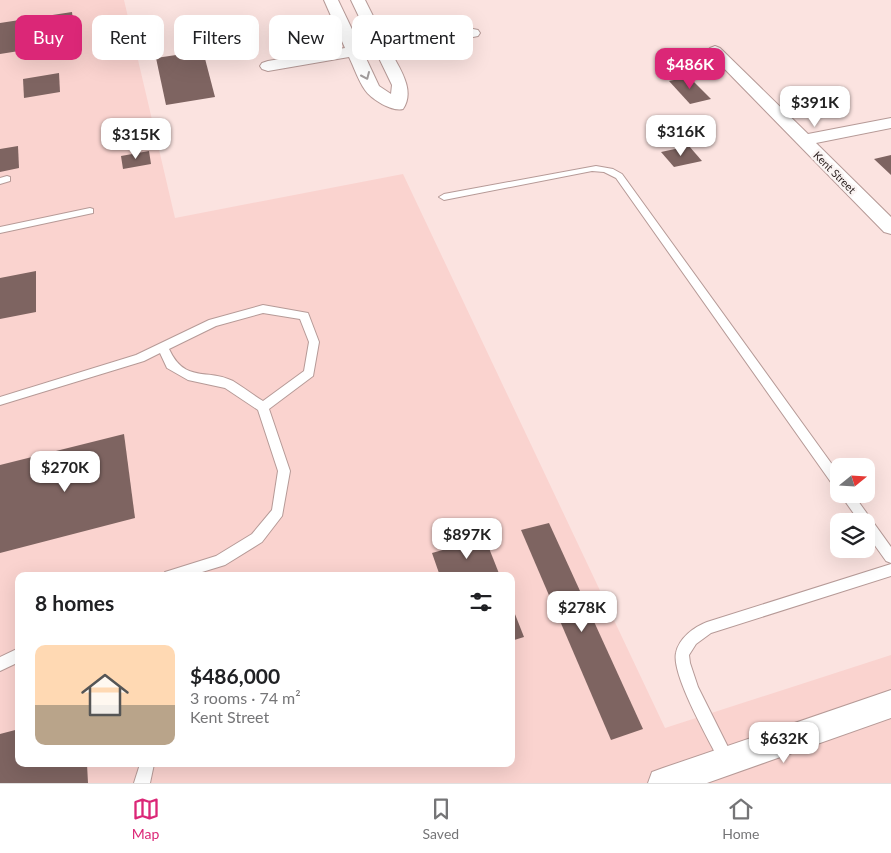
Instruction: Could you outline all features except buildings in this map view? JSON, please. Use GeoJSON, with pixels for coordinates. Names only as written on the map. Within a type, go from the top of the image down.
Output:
{"type":"FeatureCollection","features":[{"type":"Feature","properties":{"kind":"street"},"geometry":{"type":"LineString","coordinates":[[331,0],[352,45]]}},
{"type":"Feature","properties":{"kind":"street"},"geometry":{"type":"LineString","coordinates":[[358,0],[365,15]]}},
{"type":"Feature","properties":{"kind":"street","name":"Kent Street"},"geometry":{"type":"LineString","coordinates":[[716,51],[891,228]]}},
{"type":"Feature","properties":{"kind":"street"},"geometry":{"type":"LineString","coordinates":[[268,66],[352,52]]}},
{"type":"Feature","properties":{"kind":"street"},"geometry":{"type":"LineString","coordinates":[[359,60],[372,89],[397,106],[400,85],[388,60]]}},
{"type":"Feature","properties":{"kind":"street"},"geometry":{"type":"LineString","coordinates":[[804,140],[891,123]]}},
{"type":"Feature","properties":{"kind":"street"},"geometry":{"type":"LineString","coordinates":[[663,783],[891,704]]}},
{"type":"Feature","properties":{"kind":"lane"},"geometry":{"type":"LineString","coordinates":[[444,197],[581,170],[603,168],[612,170],[619,176],[830,471]]}},
{"type":"Feature","properties":{"kind":"lane"},"geometry":{"type":"LineString","coordinates":[[0,230],[90,211]]}},
{"type":"Feature","properties":{"kind":"lane"},"geometry":{"type":"LineString","coordinates":[[0,401],[140,358],[213,324],[262,309],[304,316],[314,342],[309,373],[263,407]]}},
{"type":"Feature","properties":{"kind":"lane"},"geometry":{"type":"LineString","coordinates":[[163,346],[171,365],[192,378],[228,384],[263,407],[284,471],[278,512],[257,538],[220,561],[183,572]]}},
{"type":"Feature","properties":{"kind":"lane"},"geometry":{"type":"LineString","coordinates":[[875,535],[891,557]]}},
{"type":"Feature","properties":{"kind":"lane"},"geometry":{"type":"LineString","coordinates":[[727,761],[685,672],[682,656],[688,642],[707,628],[891,570]]}},
{"type":"Feature","properties":{"kind":"lane"},"geometry":{"type":"LineString","coordinates":[[0,664],[15,657]]}},
{"type":"Feature","properties":{"kind":"lane"},"geometry":{"type":"LineString","coordinates":[[142,783],[145,767]]}},
{"type":"Feature","properties":{"kind":"shaded area"},"geometry":{"type":"Polygon","coordinates":[[[0,0],[124,0],[128,15],[92,15],[92,60],[138,60],[175,218],[403,174],[665,728],[891,655],[891,783],[0,783],[0,0]]]}}]}
